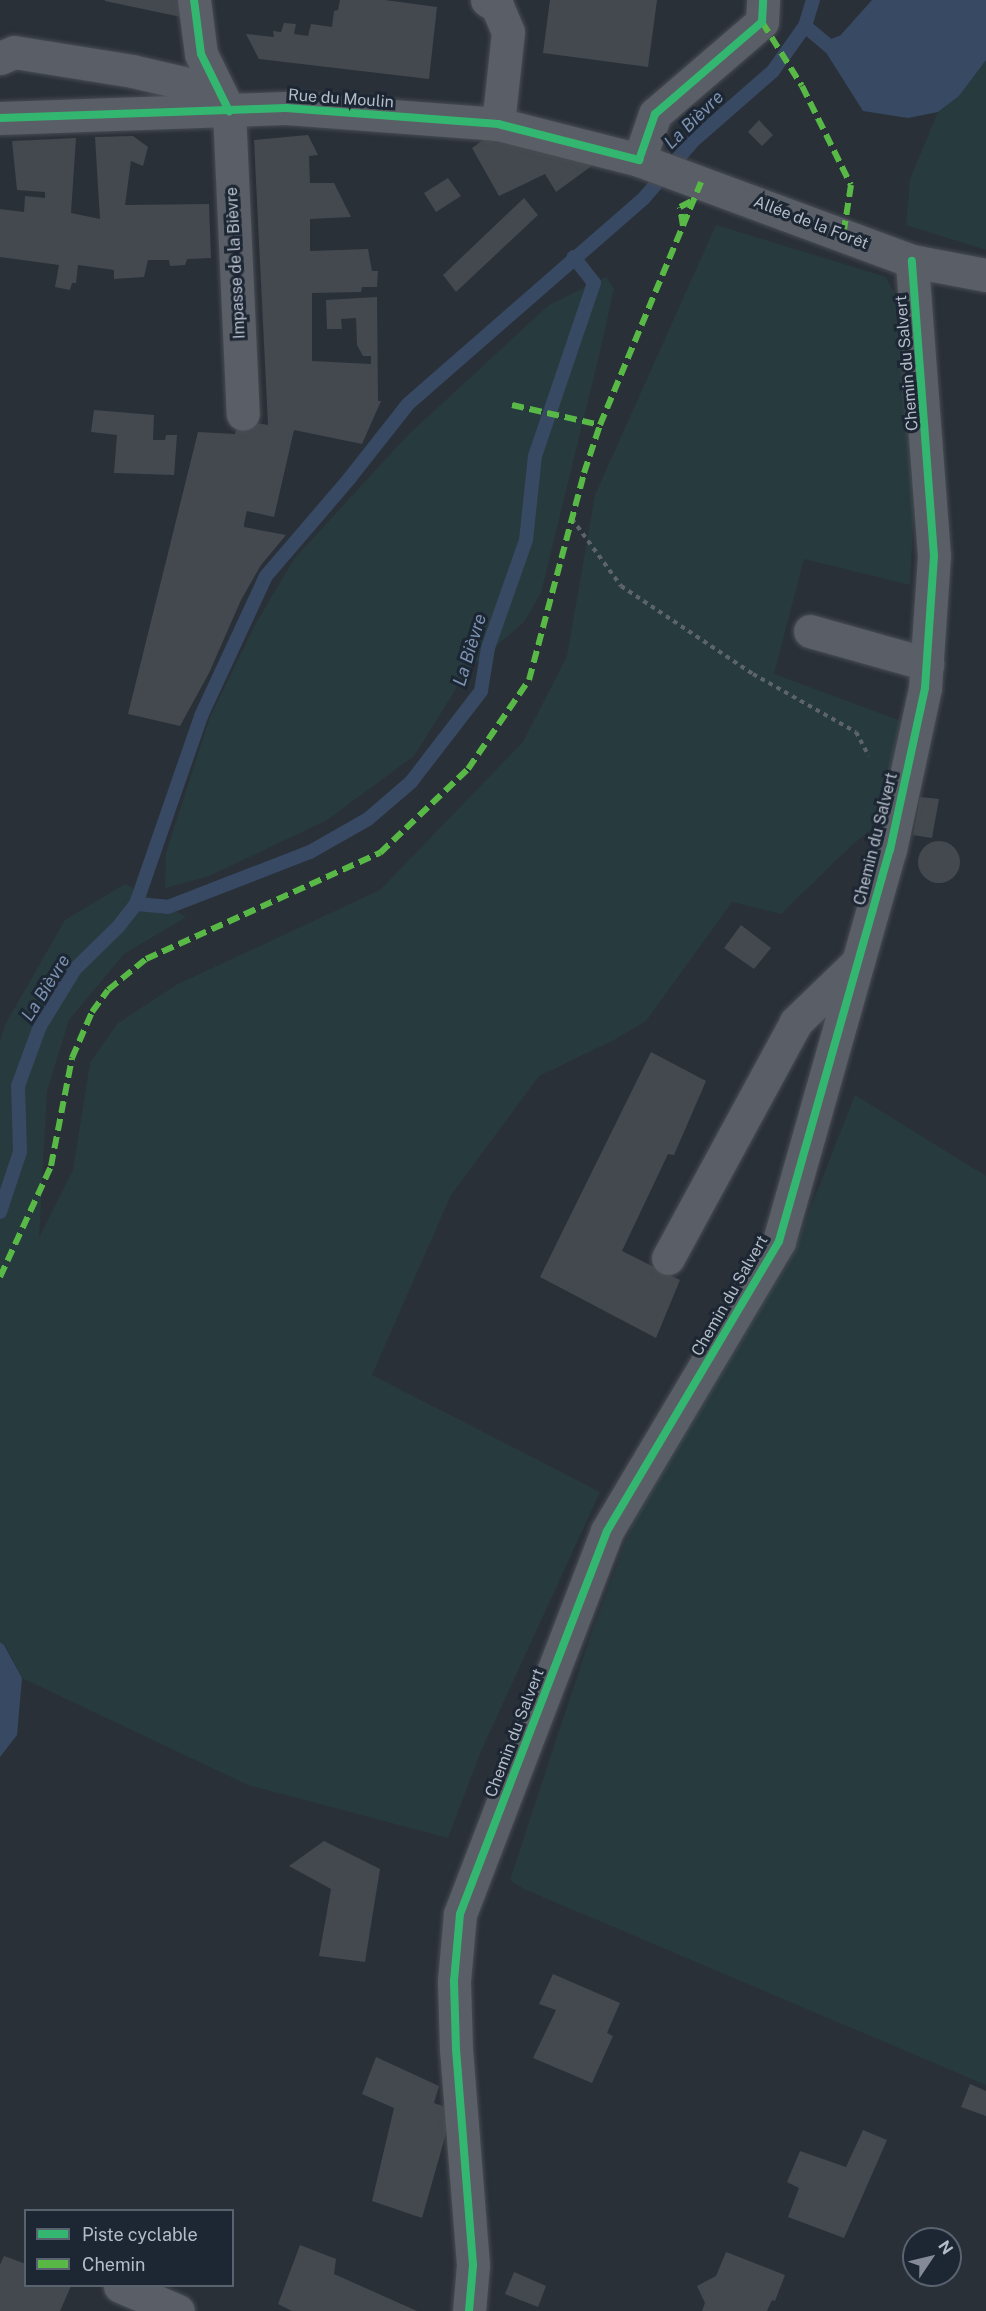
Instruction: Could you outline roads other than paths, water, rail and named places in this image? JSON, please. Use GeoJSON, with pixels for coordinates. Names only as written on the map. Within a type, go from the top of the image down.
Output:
{"type":"FeatureCollection","features":[{"type":"Feature","properties":{"kind":"street"},"geometry":{"type":"LineString","coordinates":[[194,0],[201,54],[224,101]]}},
{"type":"Feature","properties":{"kind":"street"},"geometry":{"type":"LineString","coordinates":[[487,0],[497,6],[508,32],[498,124]]}},
{"type":"Feature","properties":{"kind":"street"},"geometry":{"type":"LineString","coordinates":[[639,160],[655,114],[762,22],[763,0]]}},
{"type":"Feature","properties":{"kind":"street","name":"Rue du Moulin"},"geometry":{"type":"LineString","coordinates":[[0,58],[14,52],[132,71],[224,101]]}},
{"type":"Feature","properties":{"kind":"street","name":"Rue du Moulin"},"geometry":{"type":"LineString","coordinates":[[0,118],[224,101],[498,124],[639,160]]}},
{"type":"Feature","properties":{"kind":"street","name":"Impasse de la Bièvre"},"geometry":{"type":"LineString","coordinates":[[224,101],[243,414]]}},
{"type":"Feature","properties":{"kind":"street","name":"Allée de la Forêt"},"geometry":{"type":"LineString","coordinates":[[639,160],[912,261],[986,275]]}},
{"type":"Feature","properties":{"kind":"street","name":"Chemin du Salvert"},"geometry":{"type":"LineString","coordinates":[[470,2311],[473,2265],[456,2049],[454,1981],[460,1914],[607,1531],[779,1241],[890,850],[925,688],[934,556],[912,261]]}},
{"type":"Feature","properties":{"kind":"street"},"geometry":{"type":"LineString","coordinates":[[810,631],[927,664]]}},
{"type":"Feature","properties":{"kind":"street"},"geometry":{"type":"LineString","coordinates":[[668,1258],[796,1022],[858,962]]}},
{"type":"Feature","properties":{"kind":"street"},"geometry":{"type":"LineString","coordinates":[[122,2287],[178,2311]]}},
{"type":"Feature","properties":{"kind":"water"},"geometry":{"type":"Polygon","coordinates":[[[872,0],[986,0],[986,60],[959,96],[938,112],[908,118],[863,111],[827,54],[830,47],[872,0]]]}},
{"type":"Feature","properties":{"kind":"water"},"geometry":{"type":"Polygon","coordinates":[[[0,1642],[4,1645],[22,1678],[17,1735],[0,1757],[0,1642]]]}},
{"type":"Feature","properties":{"kind":"waterway","name":"La Bièvre"},"geometry":{"type":"LineString","coordinates":[[805,26],[813,0]]}},
{"type":"Feature","properties":{"kind":"waterway","name":"La Bièvre"},"geometry":{"type":"LineString","coordinates":[[0,1212],[20,1152],[18,1086],[40,1026],[75,969],[118,927],[136,904],[201,716],[266,576],[349,479],[408,404],[644,198],[693,141],[773,71],[805,26],[830,47],[846,41]]}},
{"type":"Feature","properties":{"kind":"waterway","name":"La Bièvre"},"geometry":{"type":"LineString","coordinates":[[136,904],[168,907],[310,852],[368,819],[411,782],[481,691],[488,648],[526,540],[535,456],[594,283],[574,257]]}}]}
